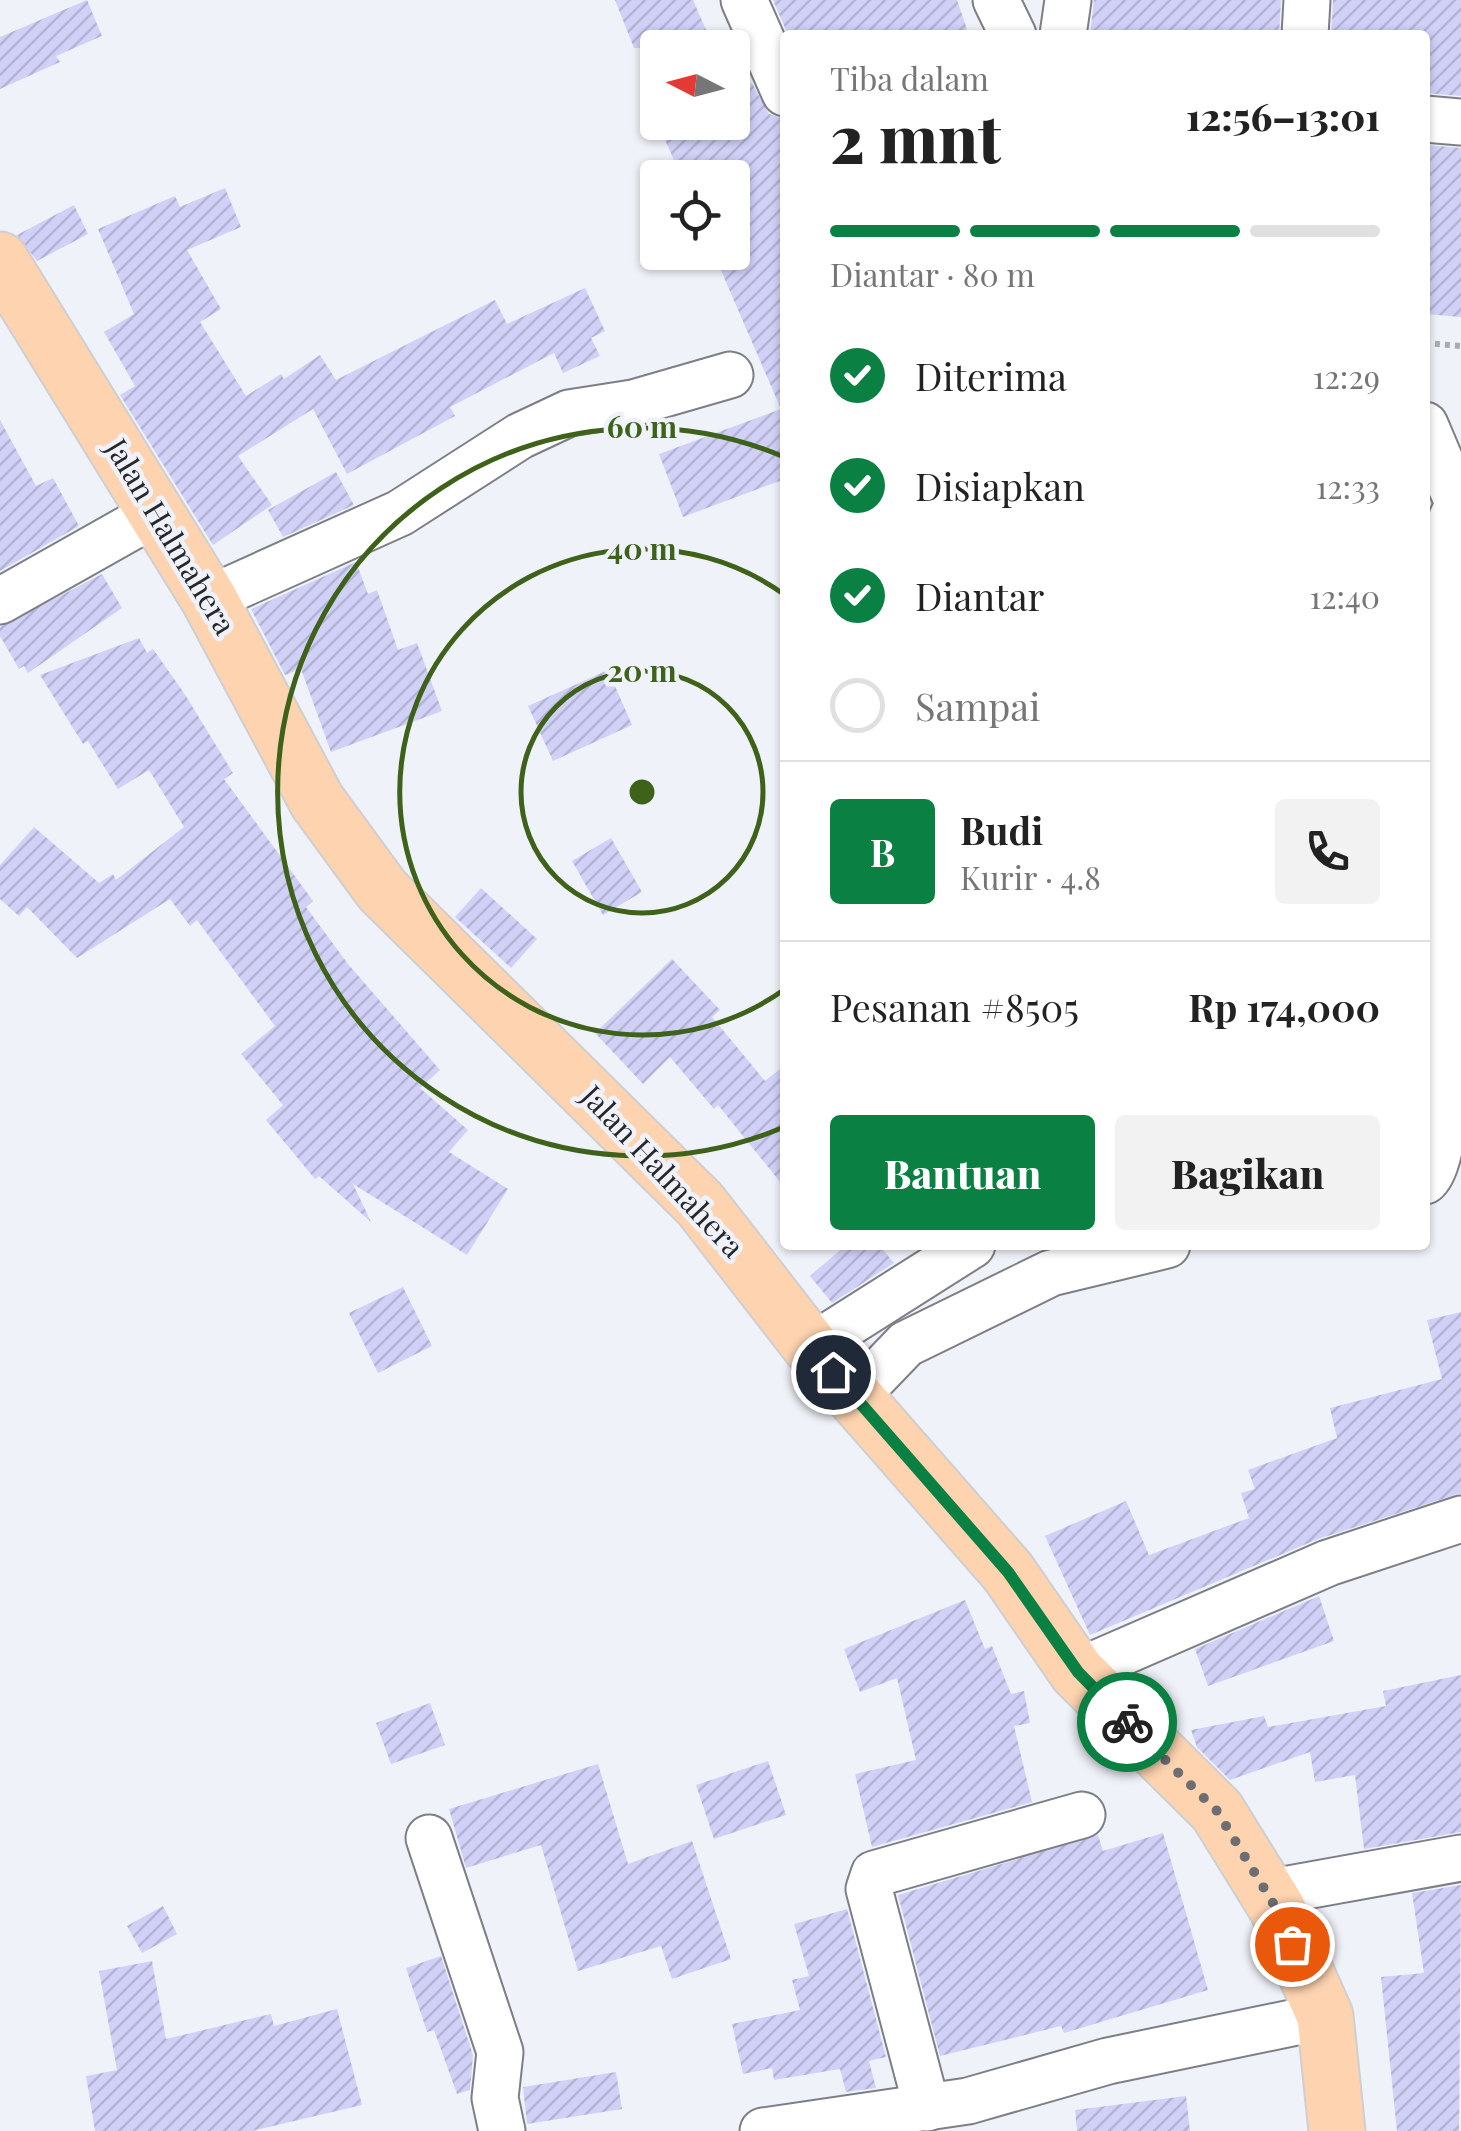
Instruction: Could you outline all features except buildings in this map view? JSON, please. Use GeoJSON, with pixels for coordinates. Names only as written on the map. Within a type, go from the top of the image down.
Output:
{"type":"FeatureCollection","features":[{"type":"Feature","properties":{"kind":"main road","name":"Jalan Halmahera"},"geometry":{"type":"LineString","coordinates":[[0,260],[209,599],[317,801],[382,890],[700,1204],[811,1347],[1008,1572],[1078,1672],[1217,1811],[1267,1893],[1324,2016],[1337,2131]]}},
{"type":"Feature","properties":{"kind":"street"},"geometry":{"type":"LineString","coordinates":[[744,0],[780,82]]}},
{"type":"Feature","properties":{"kind":"street"},"geometry":{"type":"LineString","coordinates":[[996,0],[1011,30]]}},
{"type":"Feature","properties":{"kind":"street"},"geometry":{"type":"LineString","coordinates":[[1064,30],[1068,0]]}},
{"type":"Feature","properties":{"kind":"street"},"geometry":{"type":"LineString","coordinates":[[1306,30],[1307,0]]}},
{"type":"Feature","properties":{"kind":"street"},"geometry":{"type":"LineString","coordinates":[[1430,119],[1461,122]]}},
{"type":"Feature","properties":{"kind":"street"},"geometry":{"type":"LineString","coordinates":[[209,599],[400,513],[520,436],[569,413],[633,403],[730,376]]}},
{"type":"Feature","properties":{"kind":"street"},"geometry":{"type":"LineString","coordinates":[[1430,436],[1460,502],[1441,563],[1443,866],[1458,1049],[1455,1090],[1440,1152]]}},
{"type":"Feature","properties":{"kind":"street"},"geometry":{"type":"LineString","coordinates":[[0,602],[158,512]]}},
{"type":"Feature","properties":{"kind":"street"},"geometry":{"type":"LineString","coordinates":[[811,1347],[964,1250]]}},
{"type":"Feature","properties":{"kind":"street"},"geometry":{"type":"LineString","coordinates":[[855,1397],[906,1344],[1034,1281],[1149,1250]]}},
{"type":"Feature","properties":{"kind":"street"},"geometry":{"type":"LineString","coordinates":[[1078,1672],[1328,1563],[1461,1518]]}},
{"type":"Feature","properties":{"kind":"street"},"geometry":{"type":"LineString","coordinates":[[927,2108],[869,1889],[874,1874],[884,1868],[1082,1815]]}},
{"type":"Feature","properties":{"kind":"street"},"geometry":{"type":"LineString","coordinates":[[429,1838],[500,2052],[495,2098],[502,2131]]}},
{"type":"Feature","properties":{"kind":"street"},"geometry":{"type":"LineString","coordinates":[[1267,1893],[1461,1858]]}},
{"type":"Feature","properties":{"kind":"street"},"geometry":{"type":"LineString","coordinates":[[763,2131],[927,2108],[1108,2061],[1324,2016]]}},
{"type":"Feature","properties":{"kind":"path"},"geometry":{"type":"LineString","coordinates":[[1430,343],[1461,346]]}},
{"type":"Feature","properties":{"kind":"way so far"},"geometry":{"type":"LineString","coordinates":[[1127,1722],[1217,1811],[1276,1908],[1292,1944]]}},
{"type":"Feature","properties":{"kind":"route"},"geometry":{"type":"LineString","coordinates":[[833,1372],[1008,1572],[1078,1672],[1127,1722]]}}]}
